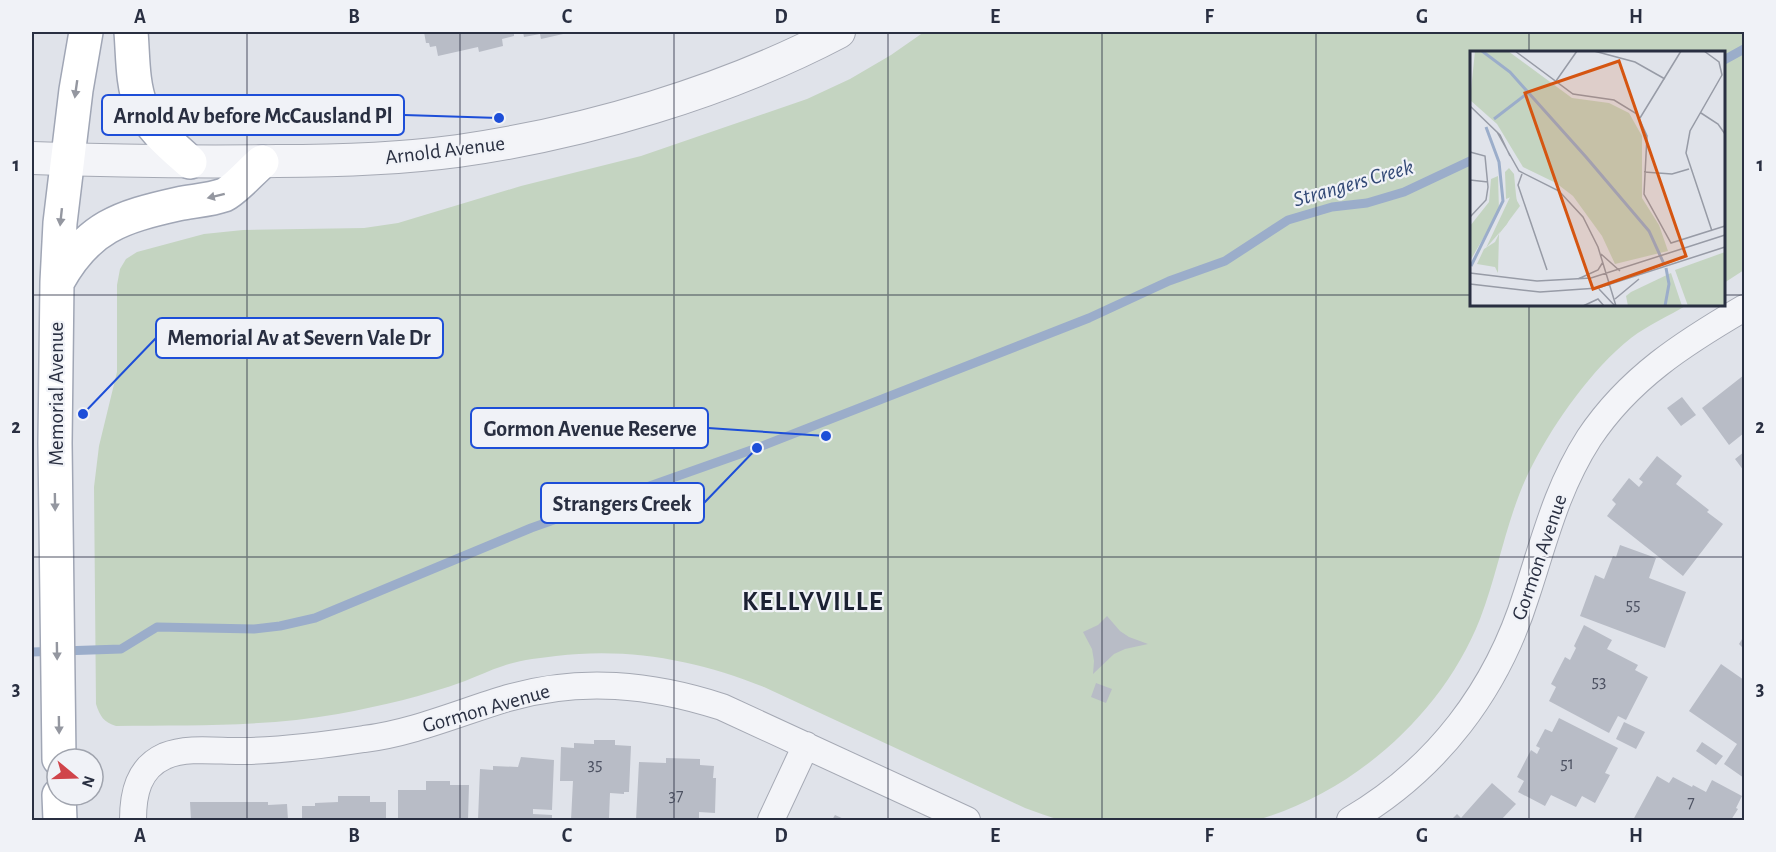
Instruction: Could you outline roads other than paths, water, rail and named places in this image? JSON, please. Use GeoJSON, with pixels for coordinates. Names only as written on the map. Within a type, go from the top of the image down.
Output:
{"type":"FeatureCollection","features":[{"type":"Feature","properties":{"kind":"main road","name":"Memorial Avenue"},"geometry":{"type":"LineString","coordinates":[[59,747],[55,444],[57,282],[60,224],[76,90],[86,32]]}},
{"type":"Feature","properties":{"kind":"main road"},"geometry":{"type":"LineString","coordinates":[[131,32],[136,84],[141,106],[158,130],[190,162]]}},
{"type":"Feature","properties":{"kind":"main road"},"geometry":{"type":"LineString","coordinates":[[57,282],[68,262],[97,232],[118,221],[174,205],[225,195],[262,162]]}},
{"type":"Feature","properties":{"kind":"street","name":"Arnold Avenue"},"geometry":{"type":"LineString","coordinates":[[32,158],[262,162],[383,159],[457,151],[606,120],[696,93],[807,48],[839,32]]}},
{"type":"Feature","properties":{"kind":"street","name":"Gormon Avenue"},"geometry":{"type":"LineString","coordinates":[[1350,820],[1400,787],[1429,761],[1479,700],[1515,631],[1557,499],[1590,436],[1636,382],[1664,358],[1744,308]]}},
{"type":"Feature","properties":{"kind":"street","name":"Gormon Avenue"},"geometry":{"type":"LineString","coordinates":[[133,820],[134,795],[138,782],[154,762],[176,753],[267,750],[375,738],[509,698],[562,687],[623,685],[690,696],[722,706],[967,820]]}},
{"type":"Feature","properties":{"kind":"street"},"geometry":{"type":"LineString","coordinates":[[771,820],[806,745]]}},
{"type":"Feature","properties":{"kind":"waterway","name":"Strangers Creek"},"geometry":{"type":"LineString","coordinates":[[1725,59],[1744,49]]}},
{"type":"Feature","properties":{"kind":"waterway","name":"Strangers Creek"},"geometry":{"type":"LineString","coordinates":[[32,652],[121,649],[157,627],[254,629],[315,618],[531,528],[757,448],[1089,318],[1169,281],[1225,261],[1288,220],[1332,207],[1367,203],[1404,192],[1470,161]]}},
{"type":"Feature","properties":{"kind":"place","name":"Arnold Av before McCausland Pl"},"geometry":{"type":"Point","coordinates":[499,118]}},
{"type":"Feature","properties":{"kind":"place","name":"Memorial Av at Severn Vale Dr"},"geometry":{"type":"Point","coordinates":[83,414]}},
{"type":"Feature","properties":{"kind":"place","name":"Gormon Avenue Reserve"},"geometry":{"type":"Point","coordinates":[826,436]}},
{"type":"Feature","properties":{"kind":"place","name":"Strangers Creek"},"geometry":{"type":"Point","coordinates":[757,448]}},
{"type":"Feature","properties":{"kind":"district","name":"KELLYVILLE"},"geometry":{"type":"Point","coordinates":[813,601]}}]}
